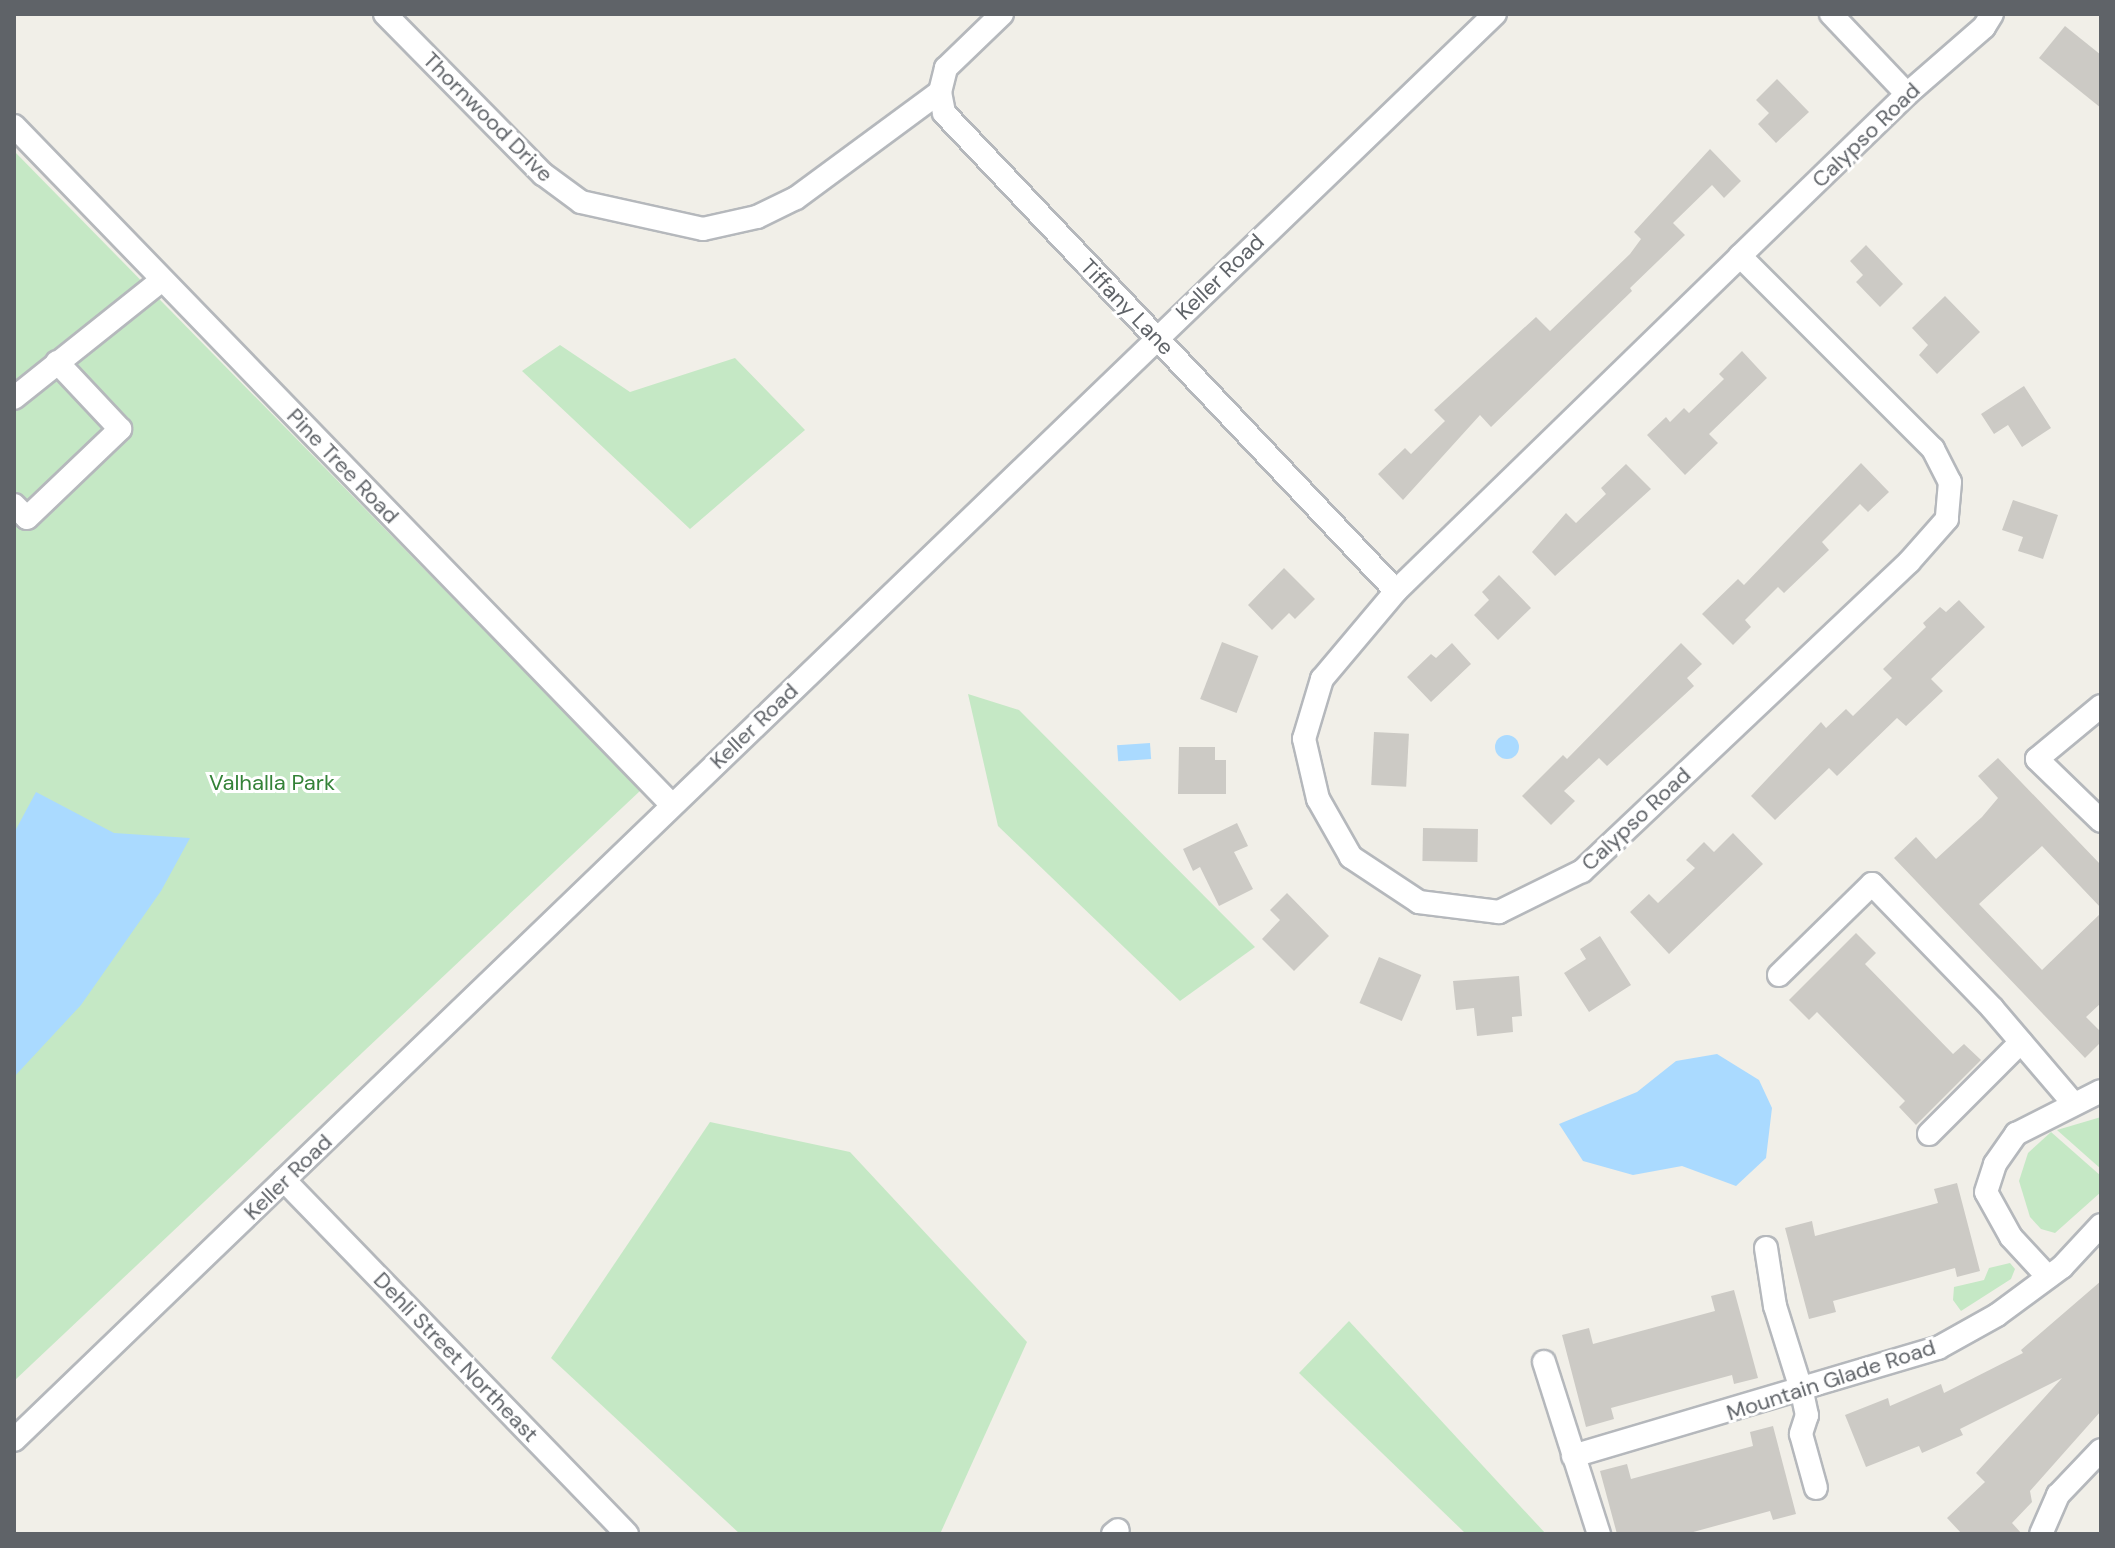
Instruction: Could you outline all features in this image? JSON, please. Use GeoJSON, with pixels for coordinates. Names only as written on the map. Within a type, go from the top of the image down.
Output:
{"type":"FeatureCollection","features":[{"type":"Feature","properties":{"kind":"street","name":"Thornwood Drive"},"geometry":{"type":"LineString","coordinates":[[385,14],[543,174],[581,202],[703,229],[757,217],[796,198],[940,92]]}},
{"type":"Feature","properties":{"kind":"street"},"geometry":{"type":"LineString","coordinates":[[940,92],[946,68],[1002,14]]}},
{"type":"Feature","properties":{"kind":"street","name":"Keller Road"},"geometry":{"type":"LineString","coordinates":[[14,1440],[1495,14]]}},
{"type":"Feature","properties":{"kind":"street"},"geometry":{"type":"LineString","coordinates":[[1831,14],[1907,94]]}},
{"type":"Feature","properties":{"kind":"street","name":"Calypso Road"},"geometry":{"type":"LineString","coordinates":[[1740,256],[1933,449],[1950,482],[1947,519],[1909,562],[1582,871],[1499,912],[1419,902],[1351,857],[1318,799],[1304,739],[1322,679],[1396,591],[1740,256],[1907,94],[1992,14]]}},
{"type":"Feature","properties":{"kind":"street","name":"Tiffany Lane"},"geometry":{"type":"LineString","coordinates":[[940,92],[944,113],[956,128],[1396,591]]}},
{"type":"Feature","properties":{"kind":"street","name":"Pine Tree Road"},"geometry":{"type":"LineString","coordinates":[[14,126],[672,805]]}},
{"type":"Feature","properties":{"kind":"street"},"geometry":{"type":"LineString","coordinates":[[14,398],[162,280]]}},
{"type":"Feature","properties":{"kind":"street"},"geometry":{"type":"LineString","coordinates":[[14,505],[27,518],[120,429],[57,362]]}},
{"type":"Feature","properties":{"kind":"street"},"geometry":{"type":"LineString","coordinates":[[2101,706],[2037,759],[2101,821]]}},
{"type":"Feature","properties":{"kind":"street"},"geometry":{"type":"LineString","coordinates":[[1779,975],[1872,884],[2021,1042],[2074,1104]]}},
{"type":"Feature","properties":{"kind":"street"},"geometry":{"type":"LineString","coordinates":[[1929,1134],[2021,1042]]}},
{"type":"Feature","properties":{"kind":"street"},"geometry":{"type":"LineString","coordinates":[[2048,1277],[2011,1237],[1986,1192],[1995,1164],[2016,1134],[2101,1091]]}},
{"type":"Feature","properties":{"kind":"street","name":"Dehli Street Northeast"},"geometry":{"type":"LineString","coordinates":[[284,1180],[627,1534]]}},
{"type":"Feature","properties":{"kind":"street","name":"Mountain Glade Road"},"geometry":{"type":"LineString","coordinates":[[1573,1456],[1802,1392],[1938,1348],[1997,1315],[2048,1277],[2101,1225]]}},
{"type":"Feature","properties":{"kind":"street"},"geometry":{"type":"LineString","coordinates":[[1766,1248],[1775,1306],[1807,1415],[1801,1434],[1816,1488]]}},
{"type":"Feature","properties":{"kind":"street"},"geometry":{"type":"LineString","coordinates":[[1544,1362],[1599,1534]]}},
{"type":"Feature","properties":{"kind":"street"},"geometry":{"type":"LineString","coordinates":[[2041,1534],[2058,1495],[2101,1450]]}},
{"type":"Feature","properties":{"kind":"green space","name":"Valhalla Park"},"geometry":{"type":"Polygon","coordinates":[[[14,151],[641,790],[14,1381],[14,151]]]}},
{"type":"Feature","properties":{"kind":"green space"},"geometry":{"type":"Polygon","coordinates":[[[560,345],[630,392],[735,358],[805,430],[690,529],[522,371],[560,345]]]}},
{"type":"Feature","properties":{"kind":"green space"},"geometry":{"type":"Polygon","coordinates":[[[968,694],[1019,710],[1255,947],[1180,1001],[998,826],[968,694]]]}},
{"type":"Feature","properties":{"kind":"green space"},"geometry":{"type":"Polygon","coordinates":[[[2101,1117],[2101,1169],[2057,1130],[2101,1117]]]}},
{"type":"Feature","properties":{"kind":"green space"},"geometry":{"type":"Polygon","coordinates":[[[710,1122],[850,1152],[1027,1342],[940,1534],[740,1534],[551,1358],[710,1122]]]}},
{"type":"Feature","properties":{"kind":"green space"},"geometry":{"type":"Polygon","coordinates":[[[2051,1132],[2101,1176],[2101,1192],[2055,1233],[2041,1229],[2030,1217],[2019,1181],[2028,1153],[2051,1132]]]}},
{"type":"Feature","properties":{"kind":"green space"},"geometry":{"type":"Polygon","coordinates":[[[2010,1263],[2015,1269],[2011,1279],[1961,1311],[1953,1300],[1954,1287],[1984,1280],[1989,1268],[2010,1263]]]}},
{"type":"Feature","properties":{"kind":"green space"},"geometry":{"type":"Polygon","coordinates":[[[1349,1321],[1546,1534],[1464,1532],[1299,1373],[1349,1321]]]}},
{"type":"Feature","properties":{"kind":"water"},"geometry":{"type":"Polygon","coordinates":[[[1507,735],[1516,738],[1519,747],[1516,756],[1507,759],[1498,756],[1495,747],[1498,738],[1507,735]]]}},
{"type":"Feature","properties":{"kind":"water"},"geometry":{"type":"Polygon","coordinates":[[[1150,743],[1151,759],[1118,761],[1117,745],[1150,743]]]}},
{"type":"Feature","properties":{"kind":"water"},"geometry":{"type":"Polygon","coordinates":[[[36,792],[114,833],[190,838],[161,891],[81,1005],[14,1077],[14,833],[36,792]]]}},
{"type":"Feature","properties":{"kind":"water"},"geometry":{"type":"Polygon","coordinates":[[[1717,1054],[1759,1080],[1772,1108],[1766,1158],[1736,1186],[1682,1166],[1633,1175],[1583,1161],[1559,1124],[1637,1092],[1676,1061],[1717,1054]]]}},
{"type":"Feature","properties":{"kind":"building"},"geometry":{"type":"Polygon","coordinates":[[[2065,26],[2101,55],[2101,108],[2039,58],[2065,26]]]}},
{"type":"Feature","properties":{"kind":"building"},"geometry":{"type":"Polygon","coordinates":[[[1777,79],[1809,112],[1776,143],[1758,124],[1769,113],[1756,100],[1777,79]]]}},
{"type":"Feature","properties":{"kind":"building"},"geometry":{"type":"Polygon","coordinates":[[[1710,149],[1741,181],[1724,198],[1712,185],[1673,223],[1685,235],[1630,288],[1632,291],[1491,427],[1480,415],[1403,500],[1378,474],[1405,448],[1411,454],[1445,421],[1434,410],[1536,317],[1550,331],[1630,254],[1641,239],[1634,232],[1710,149]]]}},
{"type":"Feature","properties":{"kind":"building"},"geometry":{"type":"Polygon","coordinates":[[[1866,245],[1903,284],[1880,307],[1856,282],[1863,275],[1850,261],[1866,245]]]}},
{"type":"Feature","properties":{"kind":"building"},"geometry":{"type":"Polygon","coordinates":[[[1945,296],[1980,332],[1937,374],[1919,355],[1928,345],[1912,328],[1945,296]]]}},
{"type":"Feature","properties":{"kind":"building"},"geometry":{"type":"Polygon","coordinates":[[[1742,351],[1767,378],[1709,434],[1718,443],[1685,475],[1647,435],[1666,417],[1670,422],[1684,408],[1689,413],[1724,379],[1719,374],[1742,351]]]}},
{"type":"Feature","properties":{"kind":"building"},"geometry":{"type":"Polygon","coordinates":[[[2024,386],[2051,428],[2022,447],[2008,425],[1994,434],[1981,414],[2024,386]]]}},
{"type":"Feature","properties":{"kind":"building"},"geometry":{"type":"Polygon","coordinates":[[[1861,463],[1889,492],[1868,512],[1860,504],[1822,542],[1829,550],[1784,593],[1778,587],[1745,620],[1751,627],[1733,645],[1702,614],[1738,579],[1744,585],[1861,463]]]}},
{"type":"Feature","properties":{"kind":"building"},"geometry":{"type":"Polygon","coordinates":[[[1626,464],[1651,489],[1555,576],[1532,552],[1566,513],[1576,523],[1606,494],[1601,488],[1626,464]]]}},
{"type":"Feature","properties":{"kind":"building"},"geometry":{"type":"Polygon","coordinates":[[[2013,500],[2058,515],[2043,559],[2018,551],[2023,537],[2002,530],[2013,500]]]}},
{"type":"Feature","properties":{"kind":"building"},"geometry":{"type":"Polygon","coordinates":[[[1284,568],[1315,599],[1295,619],[1289,613],[1272,630],[1248,605],[1284,568]]]}},
{"type":"Feature","properties":{"kind":"building"},"geometry":{"type":"Polygon","coordinates":[[[1499,575],[1531,608],[1498,640],[1474,615],[1489,600],[1482,592],[1499,575]]]}},
{"type":"Feature","properties":{"kind":"building"},"geometry":{"type":"Polygon","coordinates":[[[1959,600],[1985,627],[1931,679],[1943,691],[1906,726],[1897,718],[1837,776],[1829,768],[1775,820],[1751,796],[1821,722],[1826,728],[1846,709],[1853,716],[1892,678],[1883,669],[1926,627],[1923,623],[1940,607],[1946,612],[1959,600]]]}},
{"type":"Feature","properties":{"kind":"building"},"geometry":{"type":"Polygon","coordinates":[[[1222,642],[1258,656],[1237,713],[1200,699],[1222,642]]]}},
{"type":"Feature","properties":{"kind":"building"},"geometry":{"type":"Polygon","coordinates":[[[1452,643],[1471,664],[1431,702],[1407,677],[1431,654],[1436,658],[1452,643]]]}},
{"type":"Feature","properties":{"kind":"building"},"geometry":{"type":"Polygon","coordinates":[[[1681,643],[1702,664],[1687,678],[1694,686],[1607,766],[1599,758],[1564,791],[1575,801],[1551,825],[1522,796],[1563,755],[1567,759],[1681,643]]]}},
{"type":"Feature","properties":{"kind":"building"},"geometry":{"type":"Polygon","coordinates":[[[1374,732],[1409,734],[1406,787],[1371,785],[1374,732]]]}},
{"type":"Feature","properties":{"kind":"building"},"geometry":{"type":"Polygon","coordinates":[[[1179,747],[1215,747],[1215,760],[1226,760],[1226,794],[1178,794],[1179,747]]]}},
{"type":"Feature","properties":{"kind":"building"},"geometry":{"type":"Polygon","coordinates":[[[1998,758],[2101,865],[2101,908],[2042,846],[1979,904],[2042,970],[2101,913],[2101,1003],[2086,1017],[2101,1032],[2101,1042],[2085,1058],[1894,858],[1916,837],[1936,859],[1982,817],[1998,798],[1978,776],[1998,758]]]}},
{"type":"Feature","properties":{"kind":"building"},"geometry":{"type":"Polygon","coordinates":[[[1237,823],[1248,846],[1234,852],[1253,889],[1219,906],[1200,867],[1193,871],[1183,849],[1237,823]]]}},
{"type":"Feature","properties":{"kind":"building"},"geometry":{"type":"Polygon","coordinates":[[[1423,828],[1478,829],[1477,862],[1422,861],[1423,828]]]}},
{"type":"Feature","properties":{"kind":"building"},"geometry":{"type":"Polygon","coordinates":[[[1733,833],[1763,864],[1669,954],[1630,912],[1649,894],[1658,903],[1695,868],[1686,860],[1704,842],[1714,852],[1733,833]]]}},
{"type":"Feature","properties":{"kind":"building"},"geometry":{"type":"Polygon","coordinates":[[[1287,893],[1329,936],[1294,971],[1262,939],[1280,920],[1270,910],[1287,893]]]}},
{"type":"Feature","properties":{"kind":"building"},"geometry":{"type":"Polygon","coordinates":[[[1856,933],[1876,953],[1865,964],[1953,1054],[1964,1044],[1981,1060],[1916,1125],[1899,1107],[1905,1101],[1817,1012],[1809,1020],[1789,1000],[1856,933]]]}},
{"type":"Feature","properties":{"kind":"building"},"geometry":{"type":"Polygon","coordinates":[[[1600,936],[1631,985],[1589,1012],[1564,973],[1586,959],[1580,949],[1600,936]]]}},
{"type":"Feature","properties":{"kind":"building"},"geometry":{"type":"Polygon","coordinates":[[[1379,957],[1421,975],[1402,1021],[1359,1003],[1379,957]]]}},
{"type":"Feature","properties":{"kind":"building"},"geometry":{"type":"Polygon","coordinates":[[[1519,976],[1522,1016],[1512,1017],[1513,1032],[1477,1036],[1474,1008],[1456,1010],[1453,981],[1519,976]]]}},
{"type":"Feature","properties":{"kind":"building"},"geometry":{"type":"Polygon","coordinates":[[[1957,1183],[1980,1271],[1957,1277],[1955,1268],[1833,1301],[1836,1312],[1809,1319],[1785,1228],[1812,1221],[1815,1236],[1938,1203],[1934,1189],[1957,1183]]]}},
{"type":"Feature","properties":{"kind":"building"},"geometry":{"type":"Polygon","coordinates":[[[2101,1281],[2101,1411],[2030,1491],[2032,1502],[2012,1523],[2022,1534],[1962,1534],[1947,1518],[1985,1482],[1976,1473],[2062,1378],[1960,1429],[1963,1435],[1922,1453],[1919,1446],[1866,1467],[1845,1415],[1888,1398],[1890,1406],[1941,1384],[1944,1393],[2023,1353],[2021,1350],[2101,1281]]]}},
{"type":"Feature","properties":{"kind":"building"},"geometry":{"type":"Polygon","coordinates":[[[1734,1290],[1758,1378],[1734,1384],[1732,1375],[1611,1408],[1614,1419],[1586,1427],[1562,1335],[1589,1328],[1593,1344],[1715,1311],[1711,1296],[1734,1290]]]}},
{"type":"Feature","properties":{"kind":"building"},"geometry":{"type":"Polygon","coordinates":[[[1773,1426],[1796,1514],[1773,1520],[1770,1511],[1686,1534],[1617,1534],[1600,1471],[1627,1464],[1631,1479],[1753,1446],[1750,1432],[1773,1426]]]}}]}
